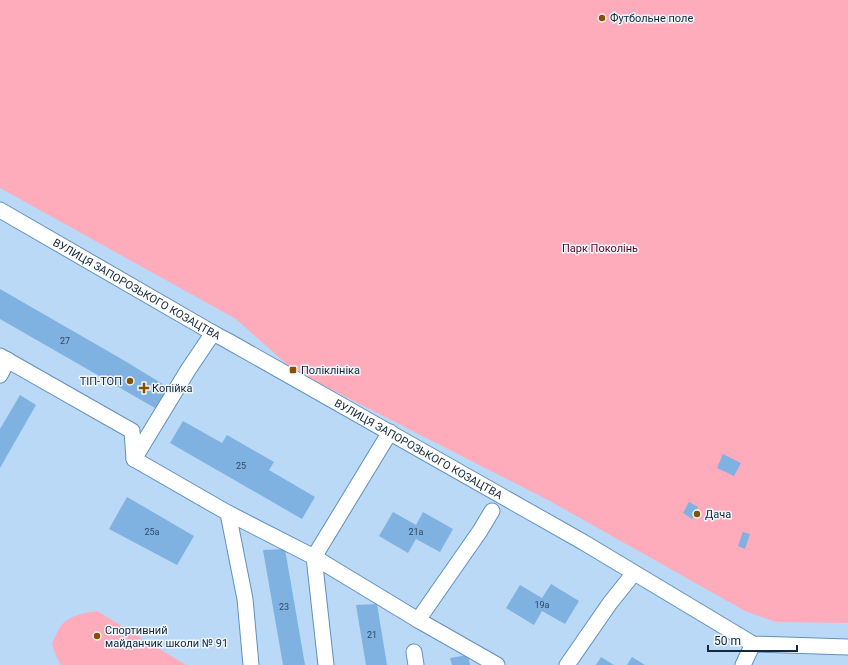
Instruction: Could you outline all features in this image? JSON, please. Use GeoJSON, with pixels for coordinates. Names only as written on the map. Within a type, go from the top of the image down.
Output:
{"type":"FeatureCollection","features":[{"type":"Feature","properties":{"kind":"street","name":"ВУЛИЦЯ ЗАПОРОЗЬКОГО КОЗАЦТВА"},"geometry":{"type":"LineString","coordinates":[[0,210],[213,333],[583,542],[753,644],[848,647]]}},
{"type":"Feature","properties":{"kind":"street"},"geometry":{"type":"LineString","coordinates":[[134,459],[184,376],[213,333]]}},
{"type":"Feature","properties":{"kind":"street"},"geometry":{"type":"LineString","coordinates":[[0,375],[4,358],[132,431],[134,459]]}},
{"type":"Feature","properties":{"kind":"street"},"geometry":{"type":"LineString","coordinates":[[326,665],[314,557],[390,432]]}},
{"type":"Feature","properties":{"kind":"street"},"geometry":{"type":"LineString","coordinates":[[134,459],[228,513],[314,557],[418,620],[497,665]]}},
{"type":"Feature","properties":{"kind":"street"},"geometry":{"type":"LineString","coordinates":[[418,620],[480,531],[492,511]]}},
{"type":"Feature","properties":{"kind":"street"},"geometry":{"type":"LineString","coordinates":[[228,513],[245,599],[251,665]]}},
{"type":"Feature","properties":{"kind":"street"},"geometry":{"type":"LineString","coordinates":[[567,665],[610,603],[634,573]]}},
{"type":"Feature","properties":{"kind":"street"},"geometry":{"type":"LineString","coordinates":[[743,665],[753,644]]}},
{"type":"Feature","properties":{"kind":"green space","name":"Парк Поколінь"},"geometry":{"type":"Polygon","coordinates":[[[0,0],[848,0],[848,623],[776,622],[745,611],[548,500],[293,370],[236,319],[0,188],[0,0]]]}},
{"type":"Feature","properties":{"kind":"green space","name":"Спортивний майданчик школи № 91"},"geometry":{"type":"Polygon","coordinates":[[[97,611],[186,665],[61,665],[52,644],[59,629],[70,618],[97,611]]]}},
{"type":"Feature","properties":{"kind":"building"},"geometry":{"type":"Polygon","coordinates":[[[0,289],[174,391],[162,412],[0,319],[0,289]]]}},
{"type":"Feature","properties":{"kind":"building"},"geometry":{"type":"Polygon","coordinates":[[[20,395],[36,405],[0,468],[0,429],[20,395]]]}},
{"type":"Feature","properties":{"kind":"building"},"geometry":{"type":"Polygon","coordinates":[[[183,421],[222,443],[227,435],[274,462],[269,470],[315,497],[302,519],[170,443],[183,421]]]}},
{"type":"Feature","properties":{"kind":"building"},"geometry":{"type":"Polygon","coordinates":[[[723,454],[741,463],[734,476],[717,468],[723,454]]]}},
{"type":"Feature","properties":{"kind":"building"},"geometry":{"type":"Polygon","coordinates":[[[127,497],[194,536],[177,565],[109,529],[127,497]]]}},
{"type":"Feature","properties":{"kind":"building"},"geometry":{"type":"Polygon","coordinates":[[[689,502],[698,507],[692,519],[683,513],[689,502]]]}},
{"type":"Feature","properties":{"kind":"building"},"geometry":{"type":"Polygon","coordinates":[[[393,512],[416,525],[423,512],[453,529],[440,552],[416,539],[408,553],[379,536],[393,512]]]}},
{"type":"Feature","properties":{"kind":"building"},"geometry":{"type":"Polygon","coordinates":[[[743,532],[750,534],[745,549],[738,546],[743,532]]]}},
{"type":"Feature","properties":{"kind":"building"},"geometry":{"type":"Polygon","coordinates":[[[285,549],[305,665],[283,665],[263,550],[285,549]]]}},
{"type":"Feature","properties":{"kind":"building"},"geometry":{"type":"Polygon","coordinates":[[[551,584],[579,601],[565,624],[542,611],[534,625],[506,608],[520,585],[542,598],[551,584]]]}},
{"type":"Feature","properties":{"kind":"building"},"geometry":{"type":"Polygon","coordinates":[[[377,604],[387,665],[366,665],[356,605],[377,604]]]}},
{"type":"Feature","properties":{"kind":"building"},"geometry":{"type":"Polygon","coordinates":[[[468,655],[470,665],[452,665],[450,658],[468,655]]]}},
{"type":"Feature","properties":{"kind":"building"},"geometry":{"type":"Polygon","coordinates":[[[601,657],[614,665],[596,665],[601,657]]]}},
{"type":"Feature","properties":{"kind":"building"},"geometry":{"type":"Polygon","coordinates":[[[632,657],[645,665],[627,665],[632,657]]]}},
{"type":"Feature","properties":{"kind":"place","name":"Футбольне поле"},"geometry":{"type":"Point","coordinates":[602,18]}},
{"type":"Feature","properties":{"kind":"place","name":"Поліклініка"},"geometry":{"type":"Point","coordinates":[293,370]}},
{"type":"Feature","properties":{"kind":"place","name":"ТІП-ТОП"},"geometry":{"type":"Point","coordinates":[130,381]}},
{"type":"Feature","properties":{"kind":"place","name":"Копійка"},"geometry":{"type":"Point","coordinates":[144,388]}},
{"type":"Feature","properties":{"kind":"place","name":"Дача"},"geometry":{"type":"Point","coordinates":[697,514]}},
{"type":"Feature","properties":{"kind":"place","name":"Спортивний майданчик школи № 91"},"geometry":{"type":"Point","coordinates":[97,636]}}]}
